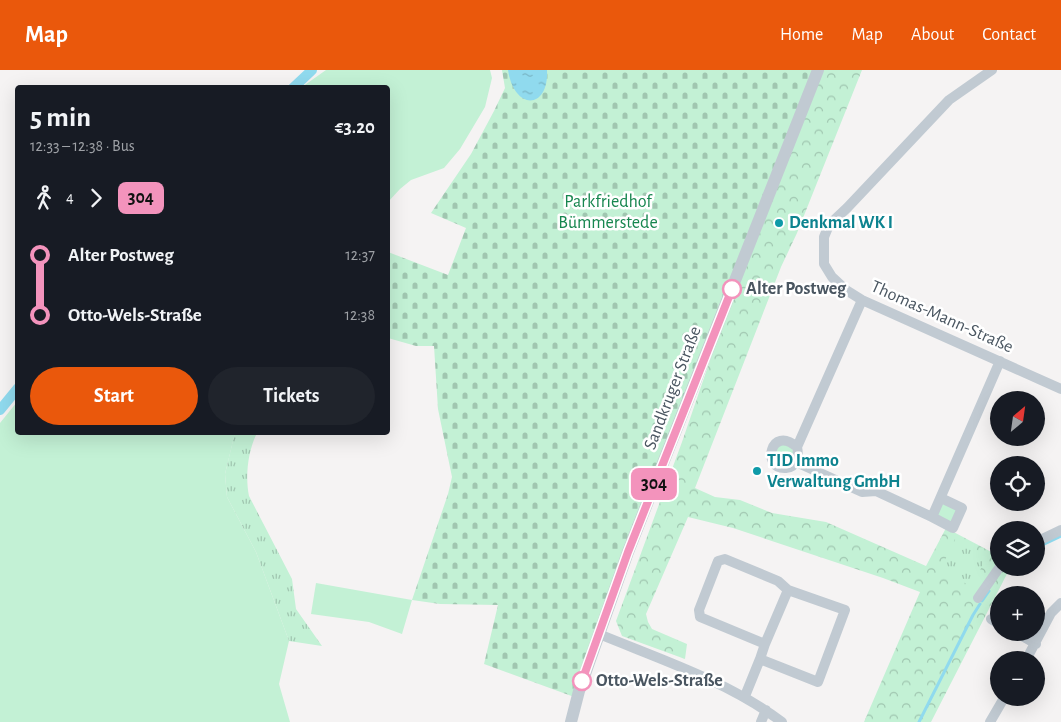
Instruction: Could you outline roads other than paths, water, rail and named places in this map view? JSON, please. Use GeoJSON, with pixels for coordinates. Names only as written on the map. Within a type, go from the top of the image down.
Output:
{"type":"FeatureCollection","features":[{"type":"Feature","properties":{"kind":"street","name":"Sandkruger Straße"},"geometry":{"type":"LineString","coordinates":[[571,722],[576,698],[634,535],[818,70]]}},
{"type":"Feature","properties":{"kind":"street","name":"Thomas-Mann-Straße"},"geometry":{"type":"LineString","coordinates":[[992,70],[949,100],[829,225],[824,236],[824,264],[832,277],[846,290],[862,300],[1061,389]]}},
{"type":"Feature","properties":{"kind":"street"},"geometry":{"type":"LineString","coordinates":[[797,447],[862,300]]}},
{"type":"Feature","properties":{"kind":"street"},"geometry":{"type":"LineString","coordinates":[[932,517],[1000,361]]}},
{"type":"Feature","properties":{"kind":"street"},"geometry":{"type":"LineString","coordinates":[[782,440],[790,441],[797,447],[799,454],[792,466],[785,468],[777,466],[772,460],[772,447],[778,442],[782,440]]}},
{"type":"Feature","properties":{"kind":"street"},"geometry":{"type":"LineString","coordinates":[[796,462],[862,492],[876,491],[953,528],[962,508],[941,498]]}},
{"type":"Feature","properties":{"kind":"street"},"geometry":{"type":"LineString","coordinates":[[1045,538],[1061,530]]}},
{"type":"Feature","properties":{"kind":"street"},"geometry":{"type":"LineString","coordinates":[[760,659],[818,682],[845,610],[788,590],[778,581],[725,559],[718,560],[698,610],[700,617],[766,644]]}},
{"type":"Feature","properties":{"kind":"street"},"geometry":{"type":"LineString","coordinates":[[978,598],[993,576]]}},
{"type":"Feature","properties":{"kind":"street"},"geometry":{"type":"LineString","coordinates":[[745,696],[788,590]]}},
{"type":"Feature","properties":{"kind":"street"},"geometry":{"type":"LineString","coordinates":[[1032,651],[1051,613],[1061,603]]}},
{"type":"Feature","properties":{"kind":"street"},"geometry":{"type":"LineString","coordinates":[[599,634],[703,676],[745,696],[782,722]]}},
{"type":"Feature","properties":{"kind":"street"},"geometry":{"type":"LineString","coordinates":[[1031,641],[1036,644]]}},
{"type":"Feature","properties":{"kind":"street"},"geometry":{"type":"LineString","coordinates":[[990,722],[999,706]]}},
{"type":"Feature","properties":{"kind":"street"},"geometry":{"type":"LineString","coordinates":[[761,722],[766,710]]}},
{"type":"Feature","properties":{"kind":"water"},"geometry":{"type":"Polygon","coordinates":[[[508,70],[547,70],[543,93],[537,98],[524,99],[517,93],[511,83],[508,70]]]}},
{"type":"Feature","properties":{"kind":"waterway"},"geometry":{"type":"LineString","coordinates":[[296,85],[312,70]]}},
{"type":"Feature","properties":{"kind":"waterway"},"geometry":{"type":"LineString","coordinates":[[0,410],[15,392]]}},
{"type":"Feature","properties":{"kind":"waterway"},"geometry":{"type":"LineString","coordinates":[[1045,544],[1061,536]]}},
{"type":"Feature","properties":{"kind":"waterway"},"geometry":{"type":"LineString","coordinates":[[982,601],[989,591]]}},
{"type":"Feature","properties":{"kind":"waterway"},"geometry":{"type":"LineString","coordinates":[[919,722],[980,604]]}},
{"type":"Feature","properties":{"kind":"place","name":"Denkmal WK I"},"geometry":{"type":"Point","coordinates":[779,223]}},
{"type":"Feature","properties":{"kind":"place","name":"Alter Postweg"},"geometry":{"type":"Point","coordinates":[732,289]}},
{"type":"Feature","properties":{"kind":"place","name":"TID Immo Verwaltung GmbH"},"geometry":{"type":"Point","coordinates":[757,471]}},
{"type":"Feature","properties":{"kind":"place","name":"Otto-Wels-Straße"},"geometry":{"type":"Point","coordinates":[582,681]}},
{"type":"Feature","properties":{"kind":"park label","name":"Parkfriedhof Bümmerstede"},"geometry":{"type":"Point","coordinates":[608,212]}}]}
